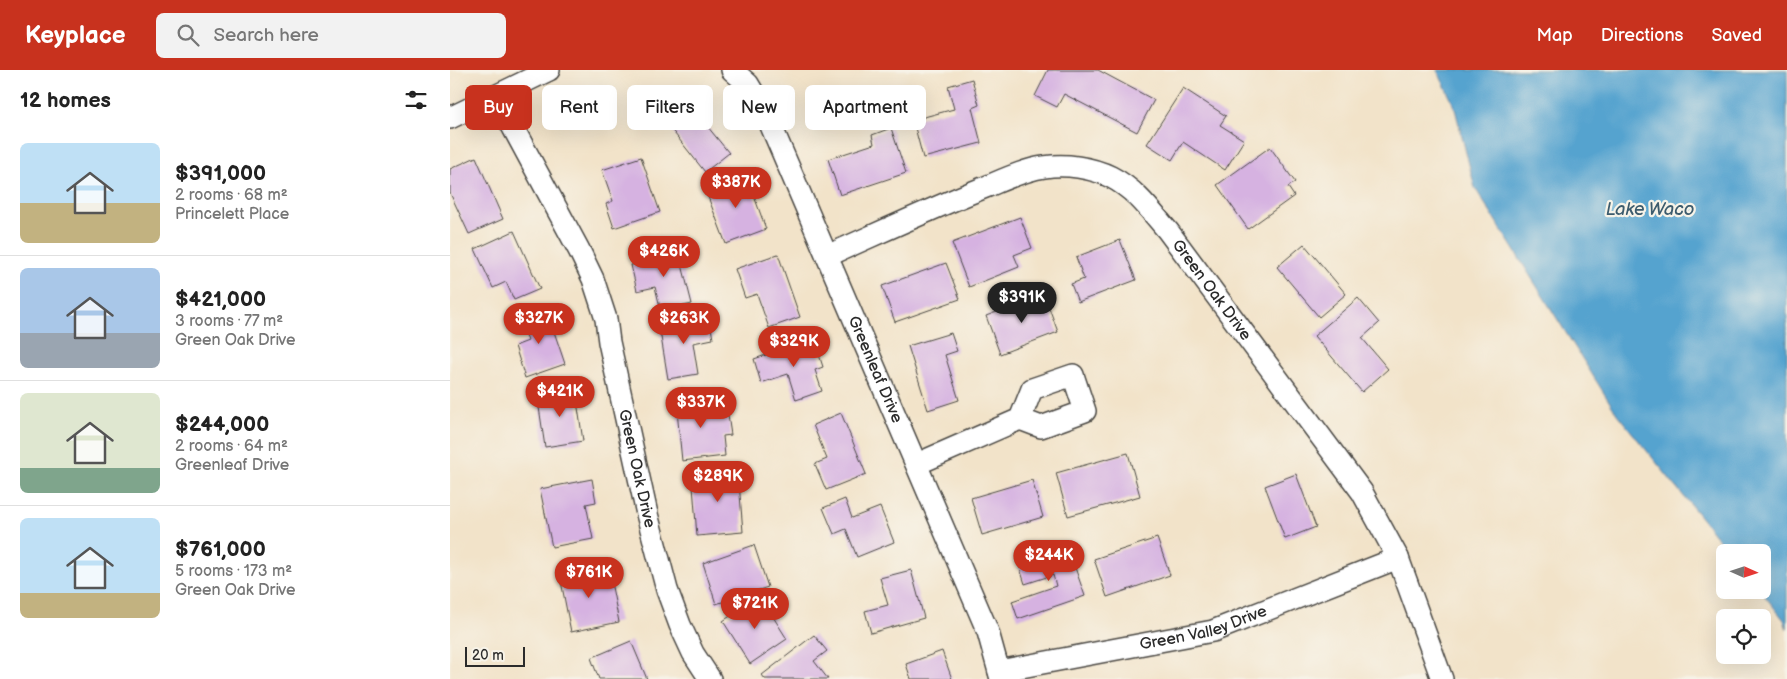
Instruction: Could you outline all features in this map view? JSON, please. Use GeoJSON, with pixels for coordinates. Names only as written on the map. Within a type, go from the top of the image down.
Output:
{"type":"FeatureCollection","features":[{"type":"Feature","properties":{"kind":"street"},"geometry":{"type":"LineString","coordinates":[[518,85],[549,70]]}},
{"type":"Feature","properties":{"kind":"street","name":"Greenleaf Drive"},"geometry":{"type":"LineString","coordinates":[[732,70],[748,84],[766,114],[988,632],[1000,675]]}},
{"type":"Feature","properties":{"kind":"street"},"geometry":{"type":"LineString","coordinates":[[450,118],[465,111]]}},
{"type":"Feature","properties":{"kind":"street","name":"Green Oak Drive"},"geometry":{"type":"LineString","coordinates":[[514,130],[593,279],[606,319],[609,342],[647,514],[667,590],[693,653],[710,679]]}},
{"type":"Feature","properties":{"kind":"street","name":"Green Oak Drive"},"geometry":{"type":"LineString","coordinates":[[827,256],[944,203],[1029,170],[1064,166],[1088,168],[1110,176],[1138,194],[1168,231],[1362,492],[1398,558],[1442,679]]}},
{"type":"Feature","properties":{"kind":"street"},"geometry":{"type":"LineString","coordinates":[[917,464],[1020,419]]}},
{"type":"Feature","properties":{"kind":"street","name":"Green Valley Drive"},"geometry":{"type":"LineString","coordinates":[[1000,675],[1213,631],[1398,558]]}},
{"type":"Feature","properties":{"kind":"water","name":"Lake Waco"},"geometry":{"type":"Polygon","coordinates":[[[1437,70],[1787,70],[1787,629],[1784,620],[1767,599],[1771,599],[1771,544],[1723,544],[1617,414],[1475,188],[1454,105],[1437,70]]]}},
{"type":"Feature","properties":{"kind":"building"},"geometry":{"type":"Polygon","coordinates":[[[1048,70],[1098,70],[1154,100],[1137,132],[1064,94],[1057,107],[1035,96],[1048,70]]]}},
{"type":"Feature","properties":{"kind":"building"},"geometry":{"type":"Polygon","coordinates":[[[972,79],[979,105],[972,108],[981,143],[923,158],[916,130],[926,130],[926,117],[954,109],[948,86],[972,79]]]}},
{"type":"Feature","properties":{"kind":"building"},"geometry":{"type":"Polygon","coordinates":[[[1183,88],[1226,116],[1220,125],[1244,140],[1225,170],[1183,142],[1172,160],[1147,144],[1183,88]]]}},
{"type":"Feature","properties":{"kind":"building"},"geometry":{"type":"Polygon","coordinates":[[[672,130],[710,130],[729,153],[705,172],[672,130]]]}},
{"type":"Feature","properties":{"kind":"building"},"geometry":{"type":"Polygon","coordinates":[[[886,130],[892,130],[906,173],[840,195],[828,159],[874,144],[872,135],[886,130]]]}},
{"type":"Feature","properties":{"kind":"building"},"geometry":{"type":"Polygon","coordinates":[[[1270,147],[1295,182],[1288,187],[1294,196],[1248,229],[1217,185],[1270,147]]]}},
{"type":"Feature","properties":{"kind":"building"},"geometry":{"type":"Polygon","coordinates":[[[476,157],[503,219],[469,234],[450,193],[450,169],[476,157]]]}},
{"type":"Feature","properties":{"kind":"building"},"geometry":{"type":"Polygon","coordinates":[[[641,157],[660,212],[614,228],[606,204],[613,201],[602,170],[641,157]]]}},
{"type":"Feature","properties":{"kind":"building"},"geometry":{"type":"Polygon","coordinates":[[[746,174],[766,229],[726,244],[705,189],[746,174]]]}},
{"type":"Feature","properties":{"kind":"building"},"geometry":{"type":"Polygon","coordinates":[[[1020,217],[1032,248],[1014,255],[1019,267],[969,287],[952,243],[1020,217]]]}},
{"type":"Feature","properties":{"kind":"building"},"geometry":{"type":"Polygon","coordinates":[[[514,231],[540,289],[514,300],[506,282],[493,288],[475,249],[514,231]]]}},
{"type":"Feature","properties":{"kind":"building"},"geometry":{"type":"Polygon","coordinates":[[[1120,240],[1136,280],[1078,302],[1071,284],[1084,279],[1076,257],[1120,240]]]}},
{"type":"Feature","properties":{"kind":"building"},"geometry":{"type":"Polygon","coordinates":[[[1304,244],[1346,294],[1319,317],[1277,267],[1304,244]]]}},
{"type":"Feature","properties":{"kind":"building"},"geometry":{"type":"Polygon","coordinates":[[[677,245],[692,304],[661,311],[655,287],[637,291],[631,265],[646,262],[644,253],[677,245]]]}},
{"type":"Feature","properties":{"kind":"building"},"geometry":{"type":"Polygon","coordinates":[[[778,254],[800,317],[769,328],[757,294],[745,298],[735,269],[778,254]]]}},
{"type":"Feature","properties":{"kind":"building"},"geometry":{"type":"Polygon","coordinates":[[[946,263],[960,299],[895,322],[882,286],[946,263]]]}},
{"type":"Feature","properties":{"kind":"building"},"geometry":{"type":"Polygon","coordinates":[[[1044,294],[1058,332],[1000,354],[986,316],[1044,294]]]}},
{"type":"Feature","properties":{"kind":"building"},"geometry":{"type":"Polygon","coordinates":[[[1358,298],[1379,323],[1362,338],[1388,369],[1362,392],[1314,336],[1358,298]]]}},
{"type":"Feature","properties":{"kind":"building"},"geometry":{"type":"Polygon","coordinates":[[[546,308],[565,364],[525,378],[515,346],[528,341],[519,317],[546,308]]]}},
{"type":"Feature","properties":{"kind":"building"},"geometry":{"type":"Polygon","coordinates":[[[709,316],[713,339],[693,343],[698,374],[668,379],[659,325],[709,316]]]}},
{"type":"Feature","properties":{"kind":"building"},"geometry":{"type":"Polygon","coordinates":[[[951,333],[957,351],[945,355],[959,400],[928,410],[908,346],[951,333]]]}},
{"type":"Feature","properties":{"kind":"building"},"geometry":{"type":"Polygon","coordinates":[[[814,339],[823,367],[815,370],[822,391],[796,400],[788,374],[761,383],[754,359],[814,339]]]}},
{"type":"Feature","properties":{"kind":"building"},"geometry":{"type":"Polygon","coordinates":[[[575,388],[583,441],[545,447],[537,394],[575,388]]]}},
{"type":"Feature","properties":{"kind":"building"},"geometry":{"type":"Polygon","coordinates":[[[715,397],[717,416],[728,415],[731,435],[723,436],[725,456],[682,461],[676,401],[715,397]]]}},
{"type":"Feature","properties":{"kind":"building"},"geometry":{"type":"Polygon","coordinates":[[[841,413],[866,474],[826,490],[815,464],[827,459],[813,425],[841,413]]]}},
{"type":"Feature","properties":{"kind":"building"},"geometry":{"type":"Polygon","coordinates":[[[1128,453],[1140,496],[1068,516],[1056,473],[1128,453]]]}},
{"type":"Feature","properties":{"kind":"building"},"geometry":{"type":"Polygon","coordinates":[[[738,470],[743,532],[697,536],[692,474],[738,470]]]}},
{"type":"Feature","properties":{"kind":"building"},"geometry":{"type":"Polygon","coordinates":[[[1296,474],[1316,527],[1285,539],[1265,486],[1296,474]]]}},
{"type":"Feature","properties":{"kind":"building"},"geometry":{"type":"Polygon","coordinates":[[[592,479],[596,502],[586,504],[593,539],[552,547],[540,489],[592,479]]]}},
{"type":"Feature","properties":{"kind":"building"},"geometry":{"type":"Polygon","coordinates":[[[1032,480],[1043,517],[982,535],[971,498],[1032,480]]]}},
{"type":"Feature","properties":{"kind":"building"},"geometry":{"type":"Polygon","coordinates":[[[845,499],[852,518],[880,507],[894,542],[857,557],[846,529],[834,534],[823,508],[845,499]]]}},
{"type":"Feature","properties":{"kind":"building"},"geometry":{"type":"Polygon","coordinates":[[[1157,538],[1170,575],[1107,597],[1094,559],[1157,538]]]}},
{"type":"Feature","properties":{"kind":"building"},"geometry":{"type":"Polygon","coordinates":[[[754,545],[768,587],[716,604],[703,563],[754,545]]]}},
{"type":"Feature","properties":{"kind":"building"},"geometry":{"type":"Polygon","coordinates":[[[1067,545],[1085,596],[1018,619],[1012,601],[1056,586],[1053,575],[1025,584],[1018,562],[1067,545]]]}},
{"type":"Feature","properties":{"kind":"building"},"geometry":{"type":"Polygon","coordinates":[[[608,567],[619,622],[571,632],[560,576],[608,567]]]}},
{"type":"Feature","properties":{"kind":"building"},"geometry":{"type":"Polygon","coordinates":[[[911,570],[924,618],[871,633],[865,611],[888,605],[880,578],[911,570]]]}},
{"type":"Feature","properties":{"kind":"building"},"geometry":{"type":"Polygon","coordinates":[[[760,596],[787,639],[750,664],[723,621],[760,596]]]}},
{"type":"Feature","properties":{"kind":"building"},"geometry":{"type":"Polygon","coordinates":[[[814,635],[827,651],[814,661],[828,679],[765,679],[762,675],[814,635]]]}},
{"type":"Feature","properties":{"kind":"building"},"geometry":{"type":"Polygon","coordinates":[[[631,641],[647,679],[599,679],[591,658],[631,641]]]}},
{"type":"Feature","properties":{"kind":"building"},"geometry":{"type":"Polygon","coordinates":[[[942,651],[952,679],[911,679],[906,664],[942,651]]]}}]}
